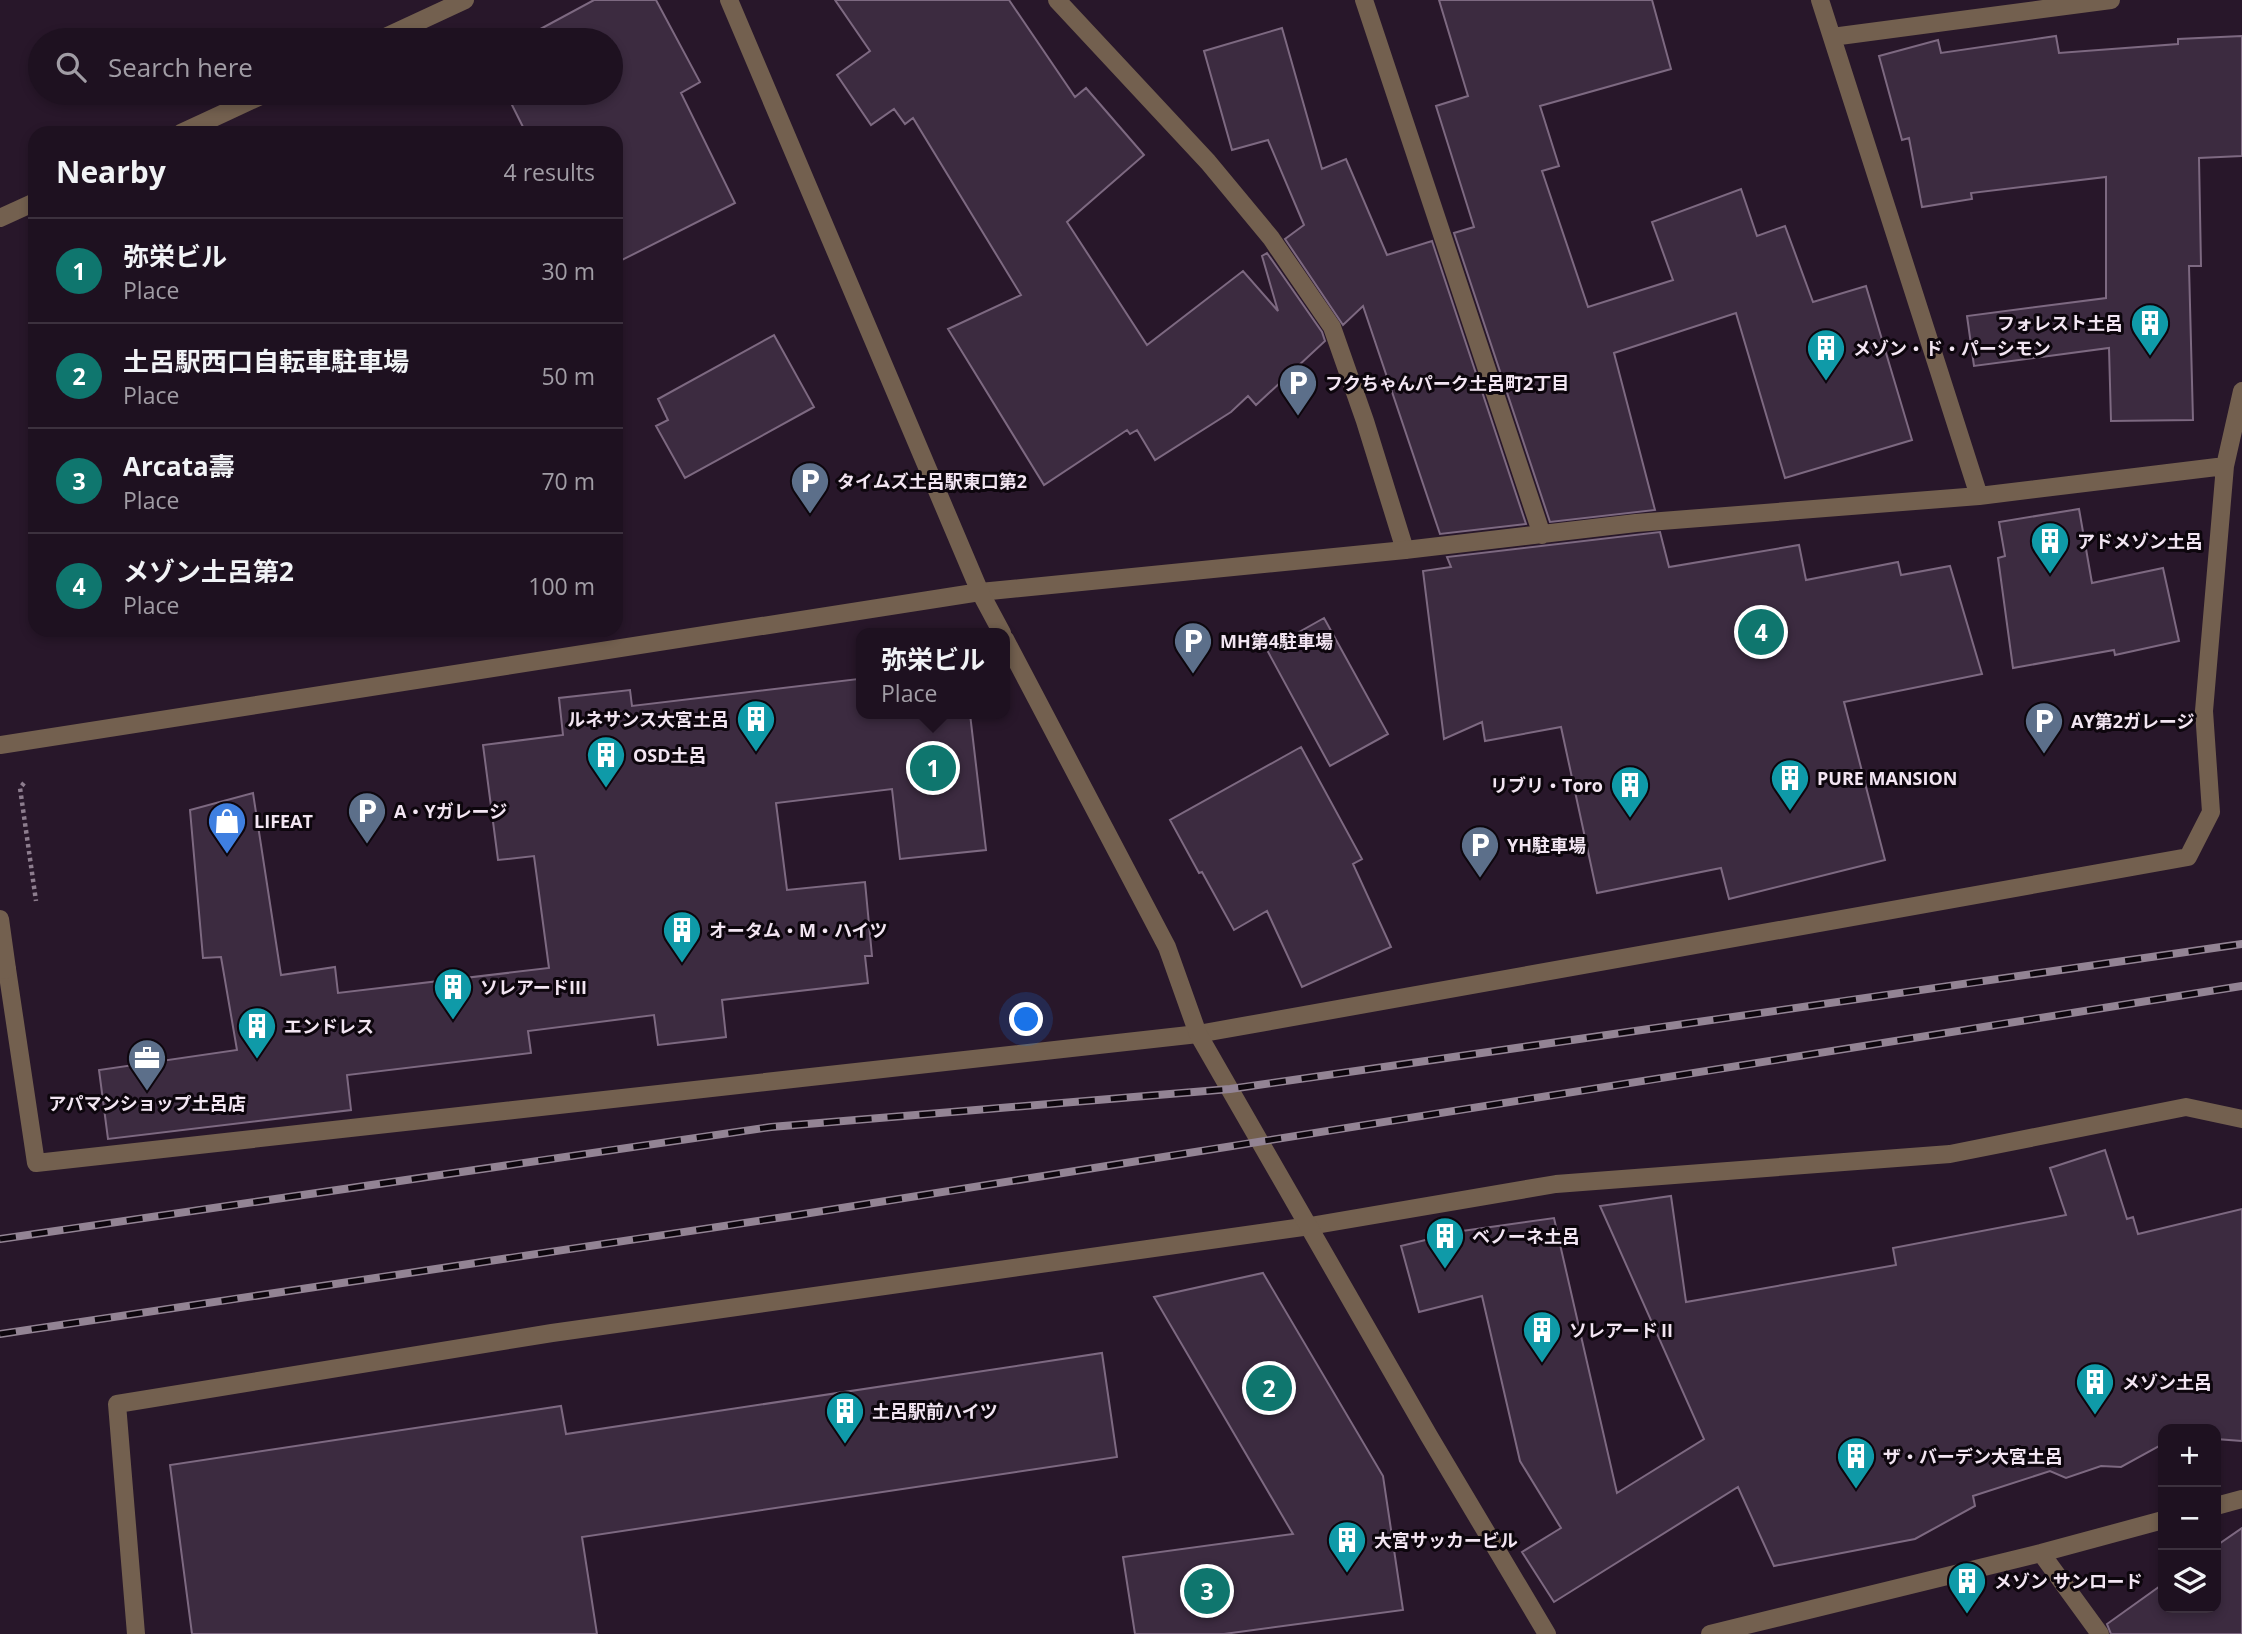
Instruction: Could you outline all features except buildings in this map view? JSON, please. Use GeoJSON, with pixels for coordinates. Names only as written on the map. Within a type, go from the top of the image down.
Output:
{"type":"FeatureCollection","features":[{"type":"Feature","properties":{"kind":"street"},"geometry":{"type":"LineString","coordinates":[[405,28],[465,0]]}},
{"type":"Feature","properties":{"kind":"street"},"geometry":{"type":"LineString","coordinates":[[729,0],[980,592],[999,628]]}},
{"type":"Feature","properties":{"kind":"street"},"geometry":{"type":"LineString","coordinates":[[1057,0],[1208,162],[1271,238],[1332,327],[1365,421],[1405,550]]}},
{"type":"Feature","properties":{"kind":"street"},"geometry":{"type":"LineString","coordinates":[[1364,0],[1542,535]]}},
{"type":"Feature","properties":{"kind":"street"},"geometry":{"type":"LineString","coordinates":[[1821,0],[1979,496]]}},
{"type":"Feature","properties":{"kind":"street"},"geometry":{"type":"LineString","coordinates":[[1832,37],[2075,2],[2111,0]]}},
{"type":"Feature","properties":{"kind":"street"},"geometry":{"type":"LineString","coordinates":[[196,126],[241,105]]}},
{"type":"Feature","properties":{"kind":"street"},"geometry":{"type":"LineString","coordinates":[[0,218],[28,205]]}},
{"type":"Feature","properties":{"kind":"street"},"geometry":{"type":"LineString","coordinates":[[0,919],[3,969],[36,1163],[1198,1034],[2188,857],[2211,813],[2204,711],[2225,466],[2242,391]]}},
{"type":"Feature","properties":{"kind":"street"},"geometry":{"type":"LineString","coordinates":[[0,745],[980,592],[1405,550],[1636,523],[1979,496],[2225,466]]}},
{"type":"Feature","properties":{"kind":"street"},"geometry":{"type":"LineString","coordinates":[[1010,649],[1167,947],[1198,1034],[1429,1436],[1548,1634]]}},
{"type":"Feature","properties":{"kind":"street"},"geometry":{"type":"LineString","coordinates":[[136,1634],[117,1404],[552,1333],[1310,1226],[1556,1184],[1950,1154],[2186,1107],[2242,1119]]}},
{"type":"Feature","properties":{"kind":"street"},"geometry":{"type":"LineString","coordinates":[[2221,1505],[2242,1499]]}},
{"type":"Feature","properties":{"kind":"street"},"geometry":{"type":"LineString","coordinates":[[1710,1634],[2041,1553],[2158,1521]]}},
{"type":"Feature","properties":{"kind":"street"},"geometry":{"type":"LineString","coordinates":[[2041,1553],[2100,1634]]}},
{"type":"Feature","properties":{"kind":"path"},"geometry":{"type":"LineString","coordinates":[[26,781],[20,788],[37,909]]}},
{"type":"Feature","properties":{"kind":"railway"},"geometry":{"type":"LineString","coordinates":[[0,1239],[771,1127],[1230,1089],[2242,944]]}},
{"type":"Feature","properties":{"kind":"railway"},"geometry":{"type":"LineString","coordinates":[[0,1334],[791,1216],[2242,986]]}},
{"type":"Feature","properties":{"kind":"place","name":"フォレスト土呂"},"geometry":{"type":"Point","coordinates":[2150,357]}},
{"type":"Feature","properties":{"kind":"place","name":"メゾン・ド・パーシモン"},"geometry":{"type":"Point","coordinates":[1826,382]}},
{"type":"Feature","properties":{"kind":"place","name":"フクちゃんパーク土呂町2丁目"},"geometry":{"type":"Point","coordinates":[1298,417]}},
{"type":"Feature","properties":{"kind":"place","name":"タイムズ土呂駅東口第2"},"geometry":{"type":"Point","coordinates":[810,515]}},
{"type":"Feature","properties":{"kind":"place","name":"アドメゾン土呂"},"geometry":{"type":"Point","coordinates":[2050,575]}},
{"type":"Feature","properties":{"kind":"place","name":"メゾン土呂第2"},"geometry":{"type":"Point","coordinates":[1761,632]}},
{"type":"Feature","properties":{"kind":"place","name":"MH第4駐車場"},"geometry":{"type":"Point","coordinates":[1193,675]}},
{"type":"Feature","properties":{"kind":"place","name":"ルネサンス大宮土呂"},"geometry":{"type":"Point","coordinates":[756,753]}},
{"type":"Feature","properties":{"kind":"place","name":"AY第2ガレージ"},"geometry":{"type":"Point","coordinates":[2044,755]}},
{"type":"Feature","properties":{"kind":"place","name":"弥栄ビル"},"geometry":{"type":"Point","coordinates":[933,768]}},
{"type":"Feature","properties":{"kind":"place","name":"OSD土呂"},"geometry":{"type":"Point","coordinates":[606,789]}},
{"type":"Feature","properties":{"kind":"place","name":"PURE MANSION"},"geometry":{"type":"Point","coordinates":[1790,812]}},
{"type":"Feature","properties":{"kind":"place","name":"リブリ・Toro"},"geometry":{"type":"Point","coordinates":[1630,819]}},
{"type":"Feature","properties":{"kind":"place","name":"A・Yガレージ"},"geometry":{"type":"Point","coordinates":[367,845]}},
{"type":"Feature","properties":{"kind":"place","name":"LIFEAT"},"geometry":{"type":"Point","coordinates":[227,855]}},
{"type":"Feature","properties":{"kind":"place","name":"YH駐車場"},"geometry":{"type":"Point","coordinates":[1480,879]}},
{"type":"Feature","properties":{"kind":"place","name":"オータム・M・ハイツ"},"geometry":{"type":"Point","coordinates":[682,964]}},
{"type":"Feature","properties":{"kind":"place","name":"ソレアードⅢ"},"geometry":{"type":"Point","coordinates":[453,1021]}},
{"type":"Feature","properties":{"kind":"place","name":"エンドレス"},"geometry":{"type":"Point","coordinates":[257,1060]}},
{"type":"Feature","properties":{"kind":"place","name":"アパマンショップ土呂店"},"geometry":{"type":"Point","coordinates":[147,1092]}},
{"type":"Feature","properties":{"kind":"place","name":"ベノーネ土呂"},"geometry":{"type":"Point","coordinates":[1445,1270]}},
{"type":"Feature","properties":{"kind":"place","name":"ソレアードⅡ"},"geometry":{"type":"Point","coordinates":[1542,1364]}},
{"type":"Feature","properties":{"kind":"place","name":"土呂駅西口自転車駐車場"},"geometry":{"type":"Point","coordinates":[1269,1388]}},
{"type":"Feature","properties":{"kind":"place","name":"メゾン土呂"},"geometry":{"type":"Point","coordinates":[2095,1416]}},
{"type":"Feature","properties":{"kind":"place","name":"土呂駅前ハイツ"},"geometry":{"type":"Point","coordinates":[845,1445]}},
{"type":"Feature","properties":{"kind":"place","name":"ザ・バーデン大宮土呂"},"geometry":{"type":"Point","coordinates":[1856,1490]}},
{"type":"Feature","properties":{"kind":"place","name":"大宮サッカービル"},"geometry":{"type":"Point","coordinates":[1347,1574]}},
{"type":"Feature","properties":{"kind":"place","name":"Arcata壽"},"geometry":{"type":"Point","coordinates":[1207,1591]}},
{"type":"Feature","properties":{"kind":"place","name":"メゾン サンロード"},"geometry":{"type":"Point","coordinates":[1967,1615]}}]}
